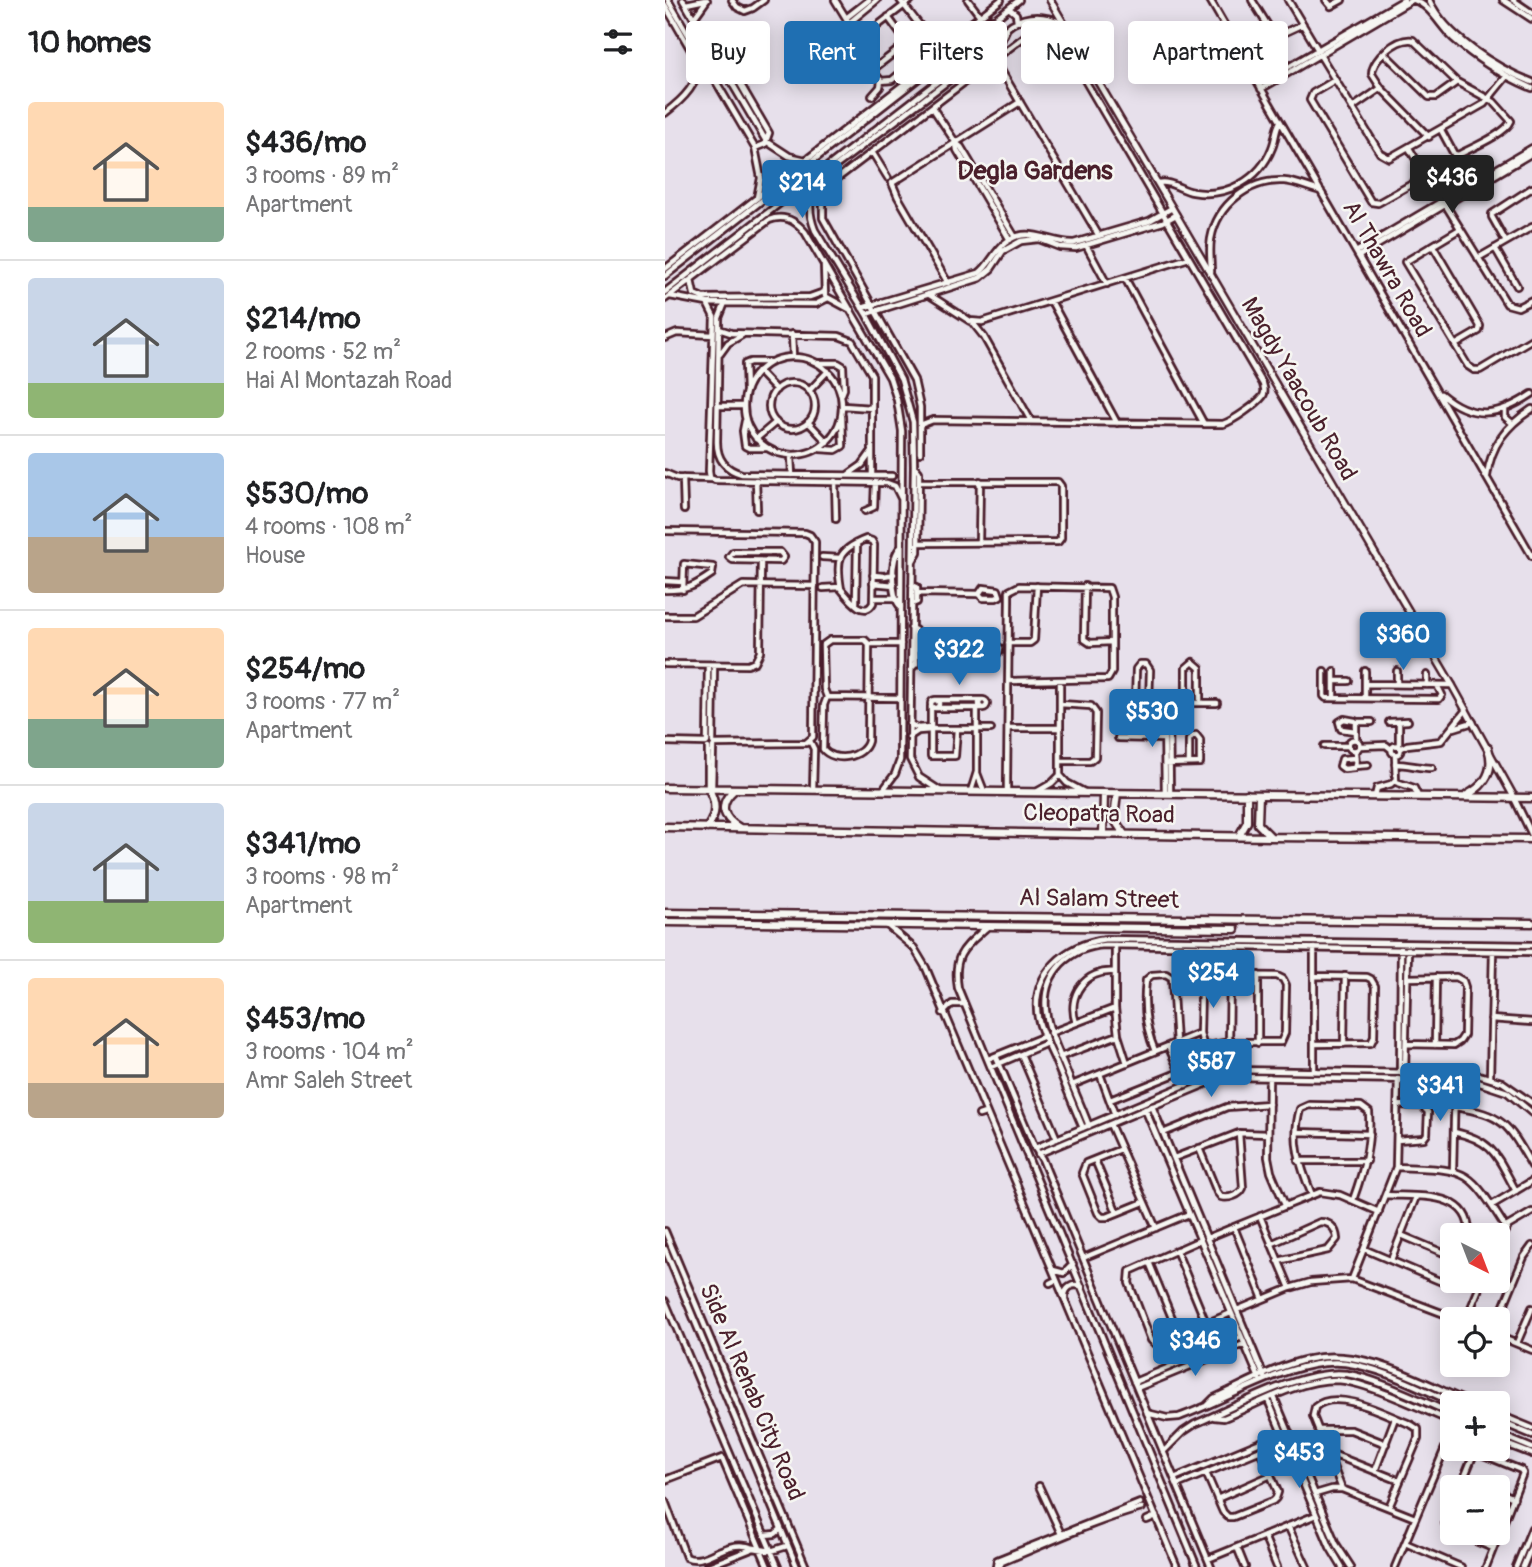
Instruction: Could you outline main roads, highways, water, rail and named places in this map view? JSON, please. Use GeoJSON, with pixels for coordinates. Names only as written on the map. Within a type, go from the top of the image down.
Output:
{"type":"FeatureCollection","features":[{"type":"Feature","properties":{"kind":"main road"},"geometry":{"type":"LineString","coordinates":[[1464,797],[1477,789],[1487,778],[1491,763],[1488,748]]}},
{"type":"Feature","properties":{"kind":"main road","name":"Cleopatra Road"},"geometry":{"type":"LineString","coordinates":[[665,788],[1532,798]]}},
{"type":"Feature","properties":{"kind":"main road"},"geometry":{"type":"LineString","coordinates":[[707,828],[715,809],[710,788]]}},
{"type":"Feature","properties":{"kind":"main road"},"geometry":{"type":"LineString","coordinates":[[736,789],[727,798],[724,813],[729,821],[740,828]]}},
{"type":"Feature","properties":{"kind":"main road"},"geometry":{"type":"LineString","coordinates":[[1103,833],[1104,793]]}},
{"type":"Feature","properties":{"kind":"main road"},"geometry":{"type":"LineString","coordinates":[[1117,793],[1114,819],[1116,826],[1124,834]]}},
{"type":"Feature","properties":{"kind":"main road"},"geometry":{"type":"LineString","coordinates":[[1239,836],[1246,825],[1247,794]]}},
{"type":"Feature","properties":{"kind":"main road"},"geometry":{"type":"LineString","coordinates":[[1259,794],[1258,824],[1271,837]]}},
{"type":"Feature","properties":{"kind":"main road","name":"Cleopatra Road"},"geometry":{"type":"LineString","coordinates":[[665,827],[1271,837],[1532,837]]}},
{"type":"Feature","properties":{"kind":"main road","name":"Al Salam Street"},"geometry":{"type":"LineString","coordinates":[[665,914],[1532,923]]}},
{"type":"Feature","properties":{"kind":"main road"},"geometry":{"type":"LineString","coordinates":[[874,926],[875,916]]}},
{"type":"Feature","properties":{"kind":"main road","name":"Al Salam Street"},"geometry":{"type":"LineString","coordinates":[[665,922],[1235,929]]}},
{"type":"Feature","properties":{"kind":"district","name":"Degla Gardens"},"geometry":{"type":"Point","coordinates":[1035,171]}}]}
